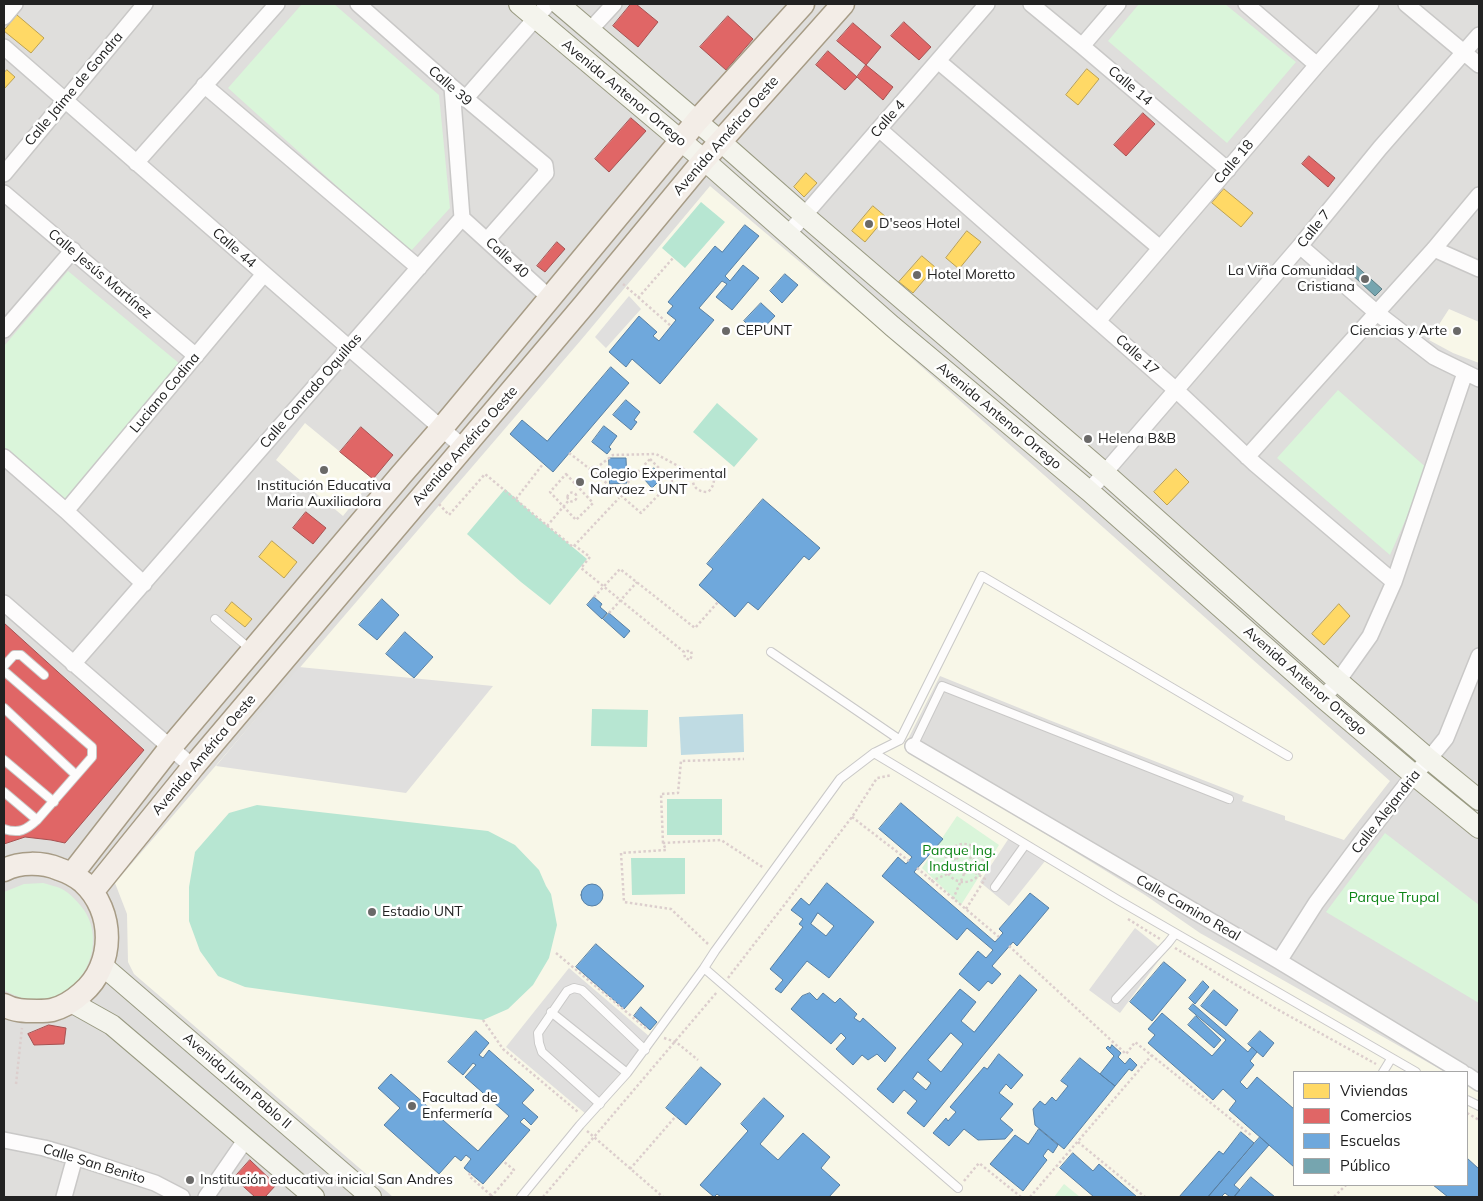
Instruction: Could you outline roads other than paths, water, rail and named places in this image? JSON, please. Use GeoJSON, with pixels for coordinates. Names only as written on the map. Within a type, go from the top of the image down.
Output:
{"type":"FeatureCollection","features":[{"type":"Feature","properties":{"kind":"main road","name":"Avenida América Oeste"},"geometry":{"type":"LineString","coordinates":[[72,874],[170,748],[551,299],[698,121],[803,4]]}},
{"type":"Feature","properties":{"kind":"main road","name":"Avenida América Oeste"},"geometry":{"type":"LineString","coordinates":[[92,892],[193,767],[464,448],[720,141],[843,4]]}},
{"type":"Feature","properties":{"kind":"main road"},"geometry":{"type":"LineString","coordinates":[[4,870],[28,864],[51,865],[72,874],[92,892],[104,915],[108,940],[103,966],[90,986],[71,1002],[52,1010],[25,1012],[4,1005]]}},
{"type":"Feature","properties":{"kind":"street"},"geometry":{"type":"LineString","coordinates":[[4,17],[15,4]]}},
{"type":"Feature","properties":{"kind":"street","name":"Calle Jaime de Gondra"},"geometry":{"type":"LineString","coordinates":[[4,174],[145,4]]}},
{"type":"Feature","properties":{"kind":"street"},"geometry":{"type":"LineString","coordinates":[[136,163],[276,4]]}},
{"type":"Feature","properties":{"kind":"street","name":"Calle 39"},"geometry":{"type":"LineString","coordinates":[[358,4],[452,87],[545,165],[546,173],[487,240]]}},
{"type":"Feature","properties":{"kind":"street","name":"Avenida Antenor Orrego"},"geometry":{"type":"LineString","coordinates":[[519,4],[541,11],[630,98],[704,160],[892,326],[1089,491],[1323,698],[1479,828]]}},
{"type":"Feature","properties":{"kind":"street","name":"Avenida Antenor Orrego"},"geometry":{"type":"LineString","coordinates":[[559,4],[698,121],[805,216],[1105,473],[1338,681],[1479,800]]}},
{"type":"Feature","properties":{"kind":"street"},"geometry":{"type":"LineString","coordinates":[[590,30],[614,4]]}},
{"type":"Feature","properties":{"kind":"street","name":"Calle 4"},"geometry":{"type":"LineString","coordinates":[[788,234],[987,4]]}},
{"type":"Feature","properties":{"kind":"street","name":"Calle 14"},"geometry":{"type":"LineString","coordinates":[[1031,4],[1228,170]]}},
{"type":"Feature","properties":{"kind":"street"},"geometry":{"type":"LineString","coordinates":[[1082,46],[1118,4]]}},
{"type":"Feature","properties":{"kind":"street"},"geometry":{"type":"LineString","coordinates":[[1246,4],[1317,65]]}},
{"type":"Feature","properties":{"kind":"street","name":"Calle 18"},"geometry":{"type":"LineString","coordinates":[[1098,321],[1371,4]]}},
{"type":"Feature","properties":{"kind":"street"},"geometry":{"type":"LineString","coordinates":[[1406,4],[1479,65]]}},
{"type":"Feature","properties":{"kind":"street"},"geometry":{"type":"LineString","coordinates":[[465,98],[541,11]]}},
{"type":"Feature","properties":{"kind":"street","name":"Calle 7"},"geometry":{"type":"LineString","coordinates":[[1089,491],[1300,246],[1380,148],[1479,35]]}},
{"type":"Feature","properties":{"kind":"street","name":"Calle 44"},"geometry":{"type":"LineString","coordinates":[[4,47],[464,448]]}},
{"type":"Feature","properties":{"kind":"street"},"geometry":{"type":"LineString","coordinates":[[938,61],[1160,248]]}},
{"type":"Feature","properties":{"kind":"street"},"geometry":{"type":"LineString","coordinates":[[630,98],[647,78]]}},
{"type":"Feature","properties":{"kind":"street"},"geometry":{"type":"LineString","coordinates":[[204,85],[419,268]]}},
{"type":"Feature","properties":{"kind":"street"},"geometry":{"type":"LineString","coordinates":[[452,87],[462,218]]}},
{"type":"Feature","properties":{"kind":"street","name":"Calle 17"},"geometry":{"type":"LineString","coordinates":[[879,130],[1176,390],[1248,457],[1394,582]]}},
{"type":"Feature","properties":{"kind":"street","name":"Calle Jesús Martínez"},"geometry":{"type":"LineString","coordinates":[[4,193],[196,356]]}},
{"type":"Feature","properties":{"kind":"street"},"geometry":{"type":"LineString","coordinates":[[1248,457],[1434,249],[1479,194]]}},
{"type":"Feature","properties":{"kind":"street","name":"Calle Conrado Oquillas"},"geometry":{"type":"LineString","coordinates":[[73,664],[462,218]]}},
{"type":"Feature","properties":{"kind":"street","name":"Calle 40"},"geometry":{"type":"LineString","coordinates":[[462,218],[551,299]]}},
{"type":"Feature","properties":{"kind":"street"},"geometry":{"type":"LineString","coordinates":[[1300,246],[1377,312],[1434,357],[1479,379]]}},
{"type":"Feature","properties":{"kind":"street"},"geometry":{"type":"LineString","coordinates":[[1434,249],[1479,268]]}},
{"type":"Feature","properties":{"kind":"street"},"geometry":{"type":"LineString","coordinates":[[4,330],[73,250]]}},
{"type":"Feature","properties":{"kind":"street","name":"Luciano Codina"},"geometry":{"type":"LineString","coordinates":[[66,511],[264,274]]}},
{"type":"Feature","properties":{"kind":"street"},"geometry":{"type":"LineString","coordinates":[[1323,698],[1338,681],[1370,636],[1394,582],[1465,373]]}},
{"type":"Feature","properties":{"kind":"street"},"geometry":{"type":"LineString","coordinates":[[4,457],[66,511],[144,584]]}},
{"type":"Feature","properties":{"kind":"street"},"geometry":{"type":"LineString","coordinates":[[4,603],[193,767]]}},
{"type":"Feature","properties":{"kind":"street","name":"Calle Alejandria"},"geometry":{"type":"LineString","coordinates":[[1279,961],[1316,903],[1414,775],[1446,738],[1479,659]]}},
{"type":"Feature","properties":{"kind":"street","name":"Calle Camino Real"},"geometry":{"type":"LineString","coordinates":[[906,743],[1279,961],[1460,1071]]}},
{"type":"Feature","properties":{"kind":"street","name":"Avenida Juan Pablo II"},"geometry":{"type":"LineString","coordinates":[[103,966],[371,1197]]}},
{"type":"Feature","properties":{"kind":"street"},"geometry":{"type":"LineString","coordinates":[[71,1002],[112,1026],[314,1197]]}},
{"type":"Feature","properties":{"kind":"street"},"geometry":{"type":"LineString","coordinates":[[1468,1076],[1479,1083]]}},
{"type":"Feature","properties":{"kind":"street"},"geometry":{"type":"LineString","coordinates":[[206,1197],[246,1139]]}},
{"type":"Feature","properties":{"kind":"street","name":"Calle San Benito"},"geometry":{"type":"LineString","coordinates":[[4,1140],[44,1148],[75,1157],[155,1183],[182,1197]]}},
{"type":"Feature","properties":{"kind":"street"},"geometry":{"type":"LineString","coordinates":[[64,1197],[75,1157]]}},
{"type":"Feature","properties":{"kind":"lane"},"geometry":{"type":"LineString","coordinates":[[906,743],[982,576],[1288,756]]}},
{"type":"Feature","properties":{"kind":"lane"},"geometry":{"type":"LineString","coordinates":[[215,618],[252,651]]}},
{"type":"Feature","properties":{"kind":"lane"},"geometry":{"type":"LineString","coordinates":[[771,652],[906,743]]}},
{"type":"Feature","properties":{"kind":"lane"},"geometry":{"type":"LineString","coordinates":[[4,666],[14,655],[21,656],[44,675]]}},
{"type":"Feature","properties":{"kind":"lane"},"geometry":{"type":"LineString","coordinates":[[4,671],[92,747],[92,757],[37,820],[28,828],[20,831],[4,829]]}},
{"type":"Feature","properties":{"kind":"lane"},"geometry":{"type":"LineString","coordinates":[[523,1197],[583,1122],[627,1073],[656,1036],[715,951],[840,779],[874,753],[906,743],[942,686],[1229,800]]}},
{"type":"Feature","properties":{"kind":"lane"},"geometry":{"type":"LineString","coordinates":[[4,708],[76,775]]}},
{"type":"Feature","properties":{"kind":"lane"},"geometry":{"type":"LineString","coordinates":[[874,753],[1175,934],[1414,1071]]}},
{"type":"Feature","properties":{"kind":"lane"},"geometry":{"type":"LineString","coordinates":[[4,760],[54,802]]}},
{"type":"Feature","properties":{"kind":"lane"},"geometry":{"type":"LineString","coordinates":[[4,792],[37,820]]}},
{"type":"Feature","properties":{"kind":"lane"},"geometry":{"type":"LineString","coordinates":[[995,887],[1025,844]]}},
{"type":"Feature","properties":{"kind":"lane"},"geometry":{"type":"LineString","coordinates":[[1116,999],[1175,934]]}},
{"type":"Feature","properties":{"kind":"lane"},"geometry":{"type":"LineString","coordinates":[[704,968],[958,1188]]}},
{"type":"Feature","properties":{"kind":"lane"},"geometry":{"type":"LineString","coordinates":[[600,1104],[542,1052],[538,1043],[538,1032],[566,991],[574,988],[582,990],[645,1050]]}},
{"type":"Feature","properties":{"kind":"lane"},"geometry":{"type":"LineString","coordinates":[[551,1012],[627,1073]]}},
{"type":"Feature","properties":{"kind":"lane"},"geometry":{"type":"LineString","coordinates":[[1384,1071],[1391,1058]]}},
{"type":"Feature","properties":{"kind":"water"},"geometry":{"type":"Polygon","coordinates":[[[743,714],[744,752],[681,755],[679,717],[743,714]]]}},
{"type":"Feature","properties":{"kind":"place","name":"D'seos Hotel"},"geometry":{"type":"Point","coordinates":[869,224]}},
{"type":"Feature","properties":{"kind":"place","name":"Hotel Moretto"},"geometry":{"type":"Point","coordinates":[917,275]}},
{"type":"Feature","properties":{"kind":"place","name":"La Viña Comunidad Cristiana"},"geometry":{"type":"Point","coordinates":[1365,279]}},
{"type":"Feature","properties":{"kind":"place","name":"CEPUNT"},"geometry":{"type":"Point","coordinates":[726,331]}},
{"type":"Feature","properties":{"kind":"place","name":"Ciencias y Arte"},"geometry":{"type":"Point","coordinates":[1457,331]}},
{"type":"Feature","properties":{"kind":"place","name":"Helena B&B"},"geometry":{"type":"Point","coordinates":[1088,439]}},
{"type":"Feature","properties":{"kind":"place","name":"Institución Educativa Maria Auxiliadora"},"geometry":{"type":"Point","coordinates":[324,470]}},
{"type":"Feature","properties":{"kind":"place","name":"Colegio Experimental Narvaez - UNT"},"geometry":{"type":"Point","coordinates":[580,482]}},
{"type":"Feature","properties":{"kind":"place","name":"Estadio UNT"},"geometry":{"type":"Point","coordinates":[372,912]}},
{"type":"Feature","properties":{"kind":"place","name":"Facultad de Enfermería"},"geometry":{"type":"Point","coordinates":[412,1106]}},
{"type":"Feature","properties":{"kind":"place","name":"Institución educativa inicial San Andres"},"geometry":{"type":"Point","coordinates":[190,1180]}},
{"type":"Feature","properties":{"kind":"park label","name":"Parque Ing. Industrial"},"geometry":{"type":"Point","coordinates":[959,860]}},
{"type":"Feature","properties":{"kind":"park label","name":"Parque Trupal"},"geometry":{"type":"Point","coordinates":[1394,898]}}]}
